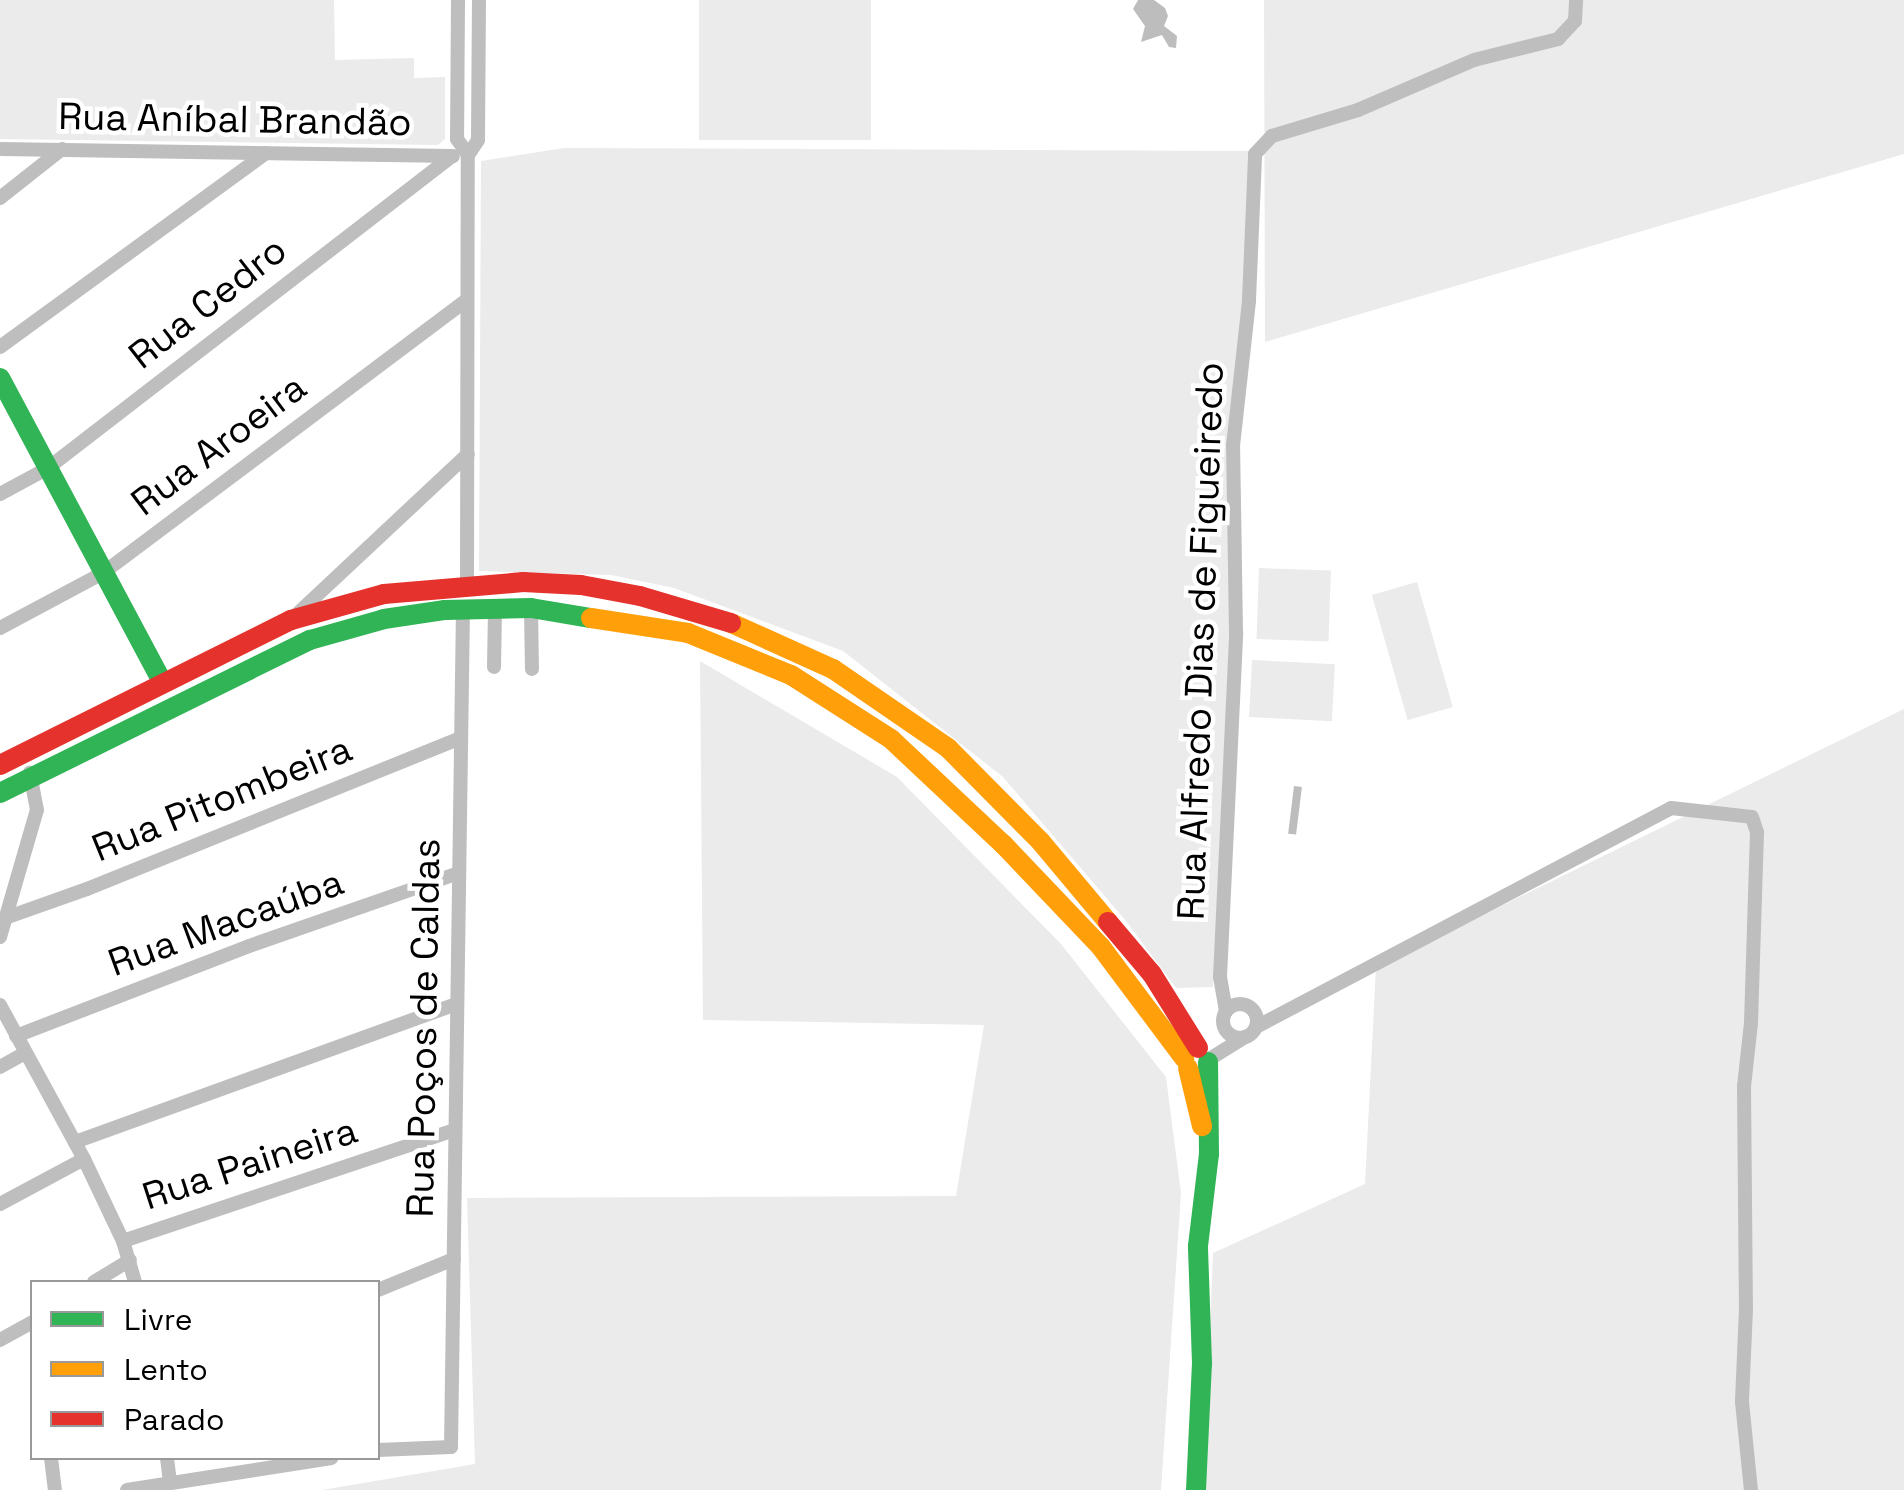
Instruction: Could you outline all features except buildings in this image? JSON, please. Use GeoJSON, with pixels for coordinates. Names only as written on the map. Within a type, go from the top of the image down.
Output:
{"type":"FeatureCollection","features":[{"type":"Feature","properties":{"kind":"main road"},"geometry":{"type":"LineString","coordinates":[[0,378],[162,681]]}},
{"type":"Feature","properties":{"kind":"main road"},"geometry":{"type":"LineString","coordinates":[[0,766],[162,681],[291,620],[384,594],[467,584],[523,582],[616,592],[751,629],[833,670],[948,748],[1041,842],[1152,974],[1198,1058],[1209,1154],[1198,1246],[1202,1363],[1196,1490]]}},
{"type":"Feature","properties":{"kind":"main road"},"geometry":{"type":"LineString","coordinates":[[588,614],[595,601],[592,588]]}},
{"type":"Feature","properties":{"kind":"main road"},"geometry":{"type":"LineString","coordinates":[[610,618],[607,604],[616,592]]}},
{"type":"Feature","properties":{"kind":"main road"},"geometry":{"type":"LineString","coordinates":[[0,794],[310,640],[384,619],[463,610],[531,608],[588,614],[688,633],[791,675],[891,738],[979,820],[1101,947],[1198,1058]]}},
{"type":"Feature","properties":{"kind":"street"},"geometry":{"type":"LineString","coordinates":[[458,0],[457,139],[468,154]]}},
{"type":"Feature","properties":{"kind":"street"},"geometry":{"type":"LineString","coordinates":[[467,584],[468,154],[478,140],[479,0]]}},
{"type":"Feature","properties":{"kind":"street","name":"Rua Alfredo Dias de Figueiredo"},"geometry":{"type":"LineString","coordinates":[[1225,1018],[1220,976],[1236,632],[1233,446],[1250,300],[1255,154],[1272,136],[1306,129],[1474,60],[1542,44],[1568,32],[1577,14],[1576,0]]}},
{"type":"Feature","properties":{"kind":"street","name":"Rua Aníbal Brandão"},"geometry":{"type":"LineString","coordinates":[[0,149],[468,154]]}},
{"type":"Feature","properties":{"kind":"street"},"geometry":{"type":"LineString","coordinates":[[0,198],[62,149]]}},
{"type":"Feature","properties":{"kind":"street"},"geometry":{"type":"LineString","coordinates":[[0,347],[267,153]]}},
{"type":"Feature","properties":{"kind":"street","name":"Rua Cedro"},"geometry":{"type":"LineString","coordinates":[[0,494],[48,468],[452,156]]}},
{"type":"Feature","properties":{"kind":"street","name":"Rua Aroeira"},"geometry":{"type":"LineString","coordinates":[[0,628],[103,573],[467,300]]}},
{"type":"Feature","properties":{"kind":"street"},"geometry":{"type":"LineString","coordinates":[[291,620],[468,454]]}},
{"type":"Feature","properties":{"kind":"street"},"geometry":{"type":"LineString","coordinates":[[494,667],[495,608]]}},
{"type":"Feature","properties":{"kind":"street"},"geometry":{"type":"LineString","coordinates":[[531,608],[532,669]]}},
{"type":"Feature","properties":{"kind":"street","name":"Rua Poços de Caldas"},"geometry":{"type":"LineString","coordinates":[[380,1450],[452,1447],[458,739],[463,610]]}},
{"type":"Feature","properties":{"kind":"street","name":"Rua Pitombeira"},"geometry":{"type":"LineString","coordinates":[[8,917],[87,890],[458,739]]}},
{"type":"Feature","properties":{"kind":"street"},"geometry":{"type":"LineString","coordinates":[[0,938],[37,810],[32,776],[20,754]]}},
{"type":"Feature","properties":{"kind":"street"},"geometry":{"type":"LineString","coordinates":[[1198,1058],[1671,808],[1752,817],[1757,832],[1751,1024],[1744,1086],[1746,1309],[1742,1402],[1751,1490]]}},
{"type":"Feature","properties":{"kind":"street","name":"Rua Macaúba"},"geometry":{"type":"LineString","coordinates":[[16,1036],[249,946],[459,874]]}},
{"type":"Feature","properties":{"kind":"street"},"geometry":{"type":"LineString","coordinates":[[0,1004],[84,1159],[123,1240],[135,1280]]}},
{"type":"Feature","properties":{"kind":"street"},"geometry":{"type":"LineString","coordinates":[[75,1142],[458,1004]]}},
{"type":"Feature","properties":{"kind":"street"},"geometry":{"type":"LineString","coordinates":[[1198,1058],[1238,1004],[1251,1007],[1252,1032]]}},
{"type":"Feature","properties":{"kind":"street"},"geometry":{"type":"LineString","coordinates":[[1225,1018],[1233,1036],[1252,1032]]}},
{"type":"Feature","properties":{"kind":"street"},"geometry":{"type":"LineString","coordinates":[[0,1067],[25,1054]]}},
{"type":"Feature","properties":{"kind":"street","name":"Rua Paineira"},"geometry":{"type":"LineString","coordinates":[[123,1240],[456,1130]]}},
{"type":"Feature","properties":{"kind":"street"},"geometry":{"type":"LineString","coordinates":[[0,1204],[84,1159]]}},
{"type":"Feature","properties":{"kind":"street"},"geometry":{"type":"LineString","coordinates":[[380,1289],[454,1258]]}},
{"type":"Feature","properties":{"kind":"street","name":"Rua Paineira"},"geometry":{"type":"LineString","coordinates":[[97,1280],[130,1260]]}},
{"type":"Feature","properties":{"kind":"street"},"geometry":{"type":"LineString","coordinates":[[0,1340],[30,1323]]}},
{"type":"Feature","properties":{"kind":"street"},"geometry":{"type":"LineString","coordinates":[[51,1460],[55,1490]]}},
{"type":"Feature","properties":{"kind":"street"},"geometry":{"type":"LineString","coordinates":[[167,1460],[170,1482]]}},
{"type":"Feature","properties":{"kind":"street"},"geometry":{"type":"LineString","coordinates":[[127,1490],[318,1460]]}},
{"type":"Feature","properties":{"kind":"shaded area"},"geometry":{"type":"Polygon","coordinates":[[[0,0],[334,0],[335,60],[414,58],[414,78],[445,77],[445,139],[438,145],[0,139],[0,0]]]}},
{"type":"Feature","properties":{"kind":"shaded area"},"geometry":{"type":"Polygon","coordinates":[[[699,0],[871,0],[871,140],[699,140],[699,0]]]}},
{"type":"Feature","properties":{"kind":"shaded area"},"geometry":{"type":"Polygon","coordinates":[[[1138,0],[1154,0],[1165,8],[1168,16],[1164,26],[1177,36],[1176,48],[1169,47],[1162,35],[1141,42],[1145,26],[1133,9],[1138,0]]]}},
{"type":"Feature","properties":{"kind":"shaded area"},"geometry":{"type":"Polygon","coordinates":[[[1264,0],[1904,0],[1904,154],[1265,342],[1264,0]]]}},
{"type":"Feature","properties":{"kind":"shaded area"},"geometry":{"type":"Polygon","coordinates":[[[564,148],[1252,151],[1213,987],[1176,988],[1126,921],[1003,777],[843,651],[674,588],[611,575],[479,571],[481,161],[564,148]]]}},
{"type":"Feature","properties":{"kind":"shaded area"},"geometry":{"type":"Polygon","coordinates":[[[1259,568],[1331,571],[1328,641],[1257,639],[1259,568]]]}},
{"type":"Feature","properties":{"kind":"shaded area"},"geometry":{"type":"Polygon","coordinates":[[[1417,582],[1453,707],[1408,720],[1372,595],[1417,582]]]}},
{"type":"Feature","properties":{"kind":"shaded area"},"geometry":{"type":"Polygon","coordinates":[[[1252,660],[1335,664],[1332,721],[1249,717],[1252,660]]]}},
{"type":"Feature","properties":{"kind":"shaded area"},"geometry":{"type":"Polygon","coordinates":[[[700,661],[897,777],[1061,944],[1166,1077],[1181,1193],[1161,1490],[322,1490],[475,1464],[467,1198],[956,1196],[984,1025],[703,1020],[700,661]]]}},
{"type":"Feature","properties":{"kind":"shaded area"},"geometry":{"type":"Polygon","coordinates":[[[1904,709],[1904,1490],[1204,1490],[1213,1253],[1365,1184],[1376,967],[1904,709]]]}},
{"type":"Feature","properties":{"kind":"shaded area"},"geometry":{"type":"Polygon","coordinates":[[[1294,786],[1302,787],[1296,835],[1288,834],[1294,786]]]}},
{"type":"Feature","properties":{"kind":"traffic: fast"},"geometry":{"type":"LineString","coordinates":[[0,378],[162,681]]}},
{"type":"Feature","properties":{"kind":"traffic: fast"},"geometry":{"type":"LineString","coordinates":[[0,793],[310,640],[384,619],[445,610],[531,608],[591,618]]}},
{"type":"Feature","properties":{"kind":"traffic: fast"},"geometry":{"type":"LineString","coordinates":[[1196,1490],[1202,1363],[1198,1246],[1209,1154],[1208,1062]]}},
{"type":"Feature","properties":{"kind":"traffic: slow"},"geometry":{"type":"LineString","coordinates":[[591,618],[688,633],[791,675],[891,739],[1003,844],[1101,947],[1184,1058]]}},
{"type":"Feature","properties":{"kind":"traffic: slow"},"geometry":{"type":"LineString","coordinates":[[731,623],[833,669],[948,748],[1041,842],[1108,922]]}},
{"type":"Feature","properties":{"kind":"traffic: slow"},"geometry":{"type":"LineString","coordinates":[[1188,1068],[1202,1126]]}},
{"type":"Feature","properties":{"kind":"traffic: jam"},"geometry":{"type":"LineString","coordinates":[[0,765],[291,620],[384,594],[523,582],[581,585],[640,596],[731,623]]}},
{"type":"Feature","properties":{"kind":"traffic: jam"},"geometry":{"type":"LineString","coordinates":[[1108,922],[1152,974],[1198,1048]]}}]}
